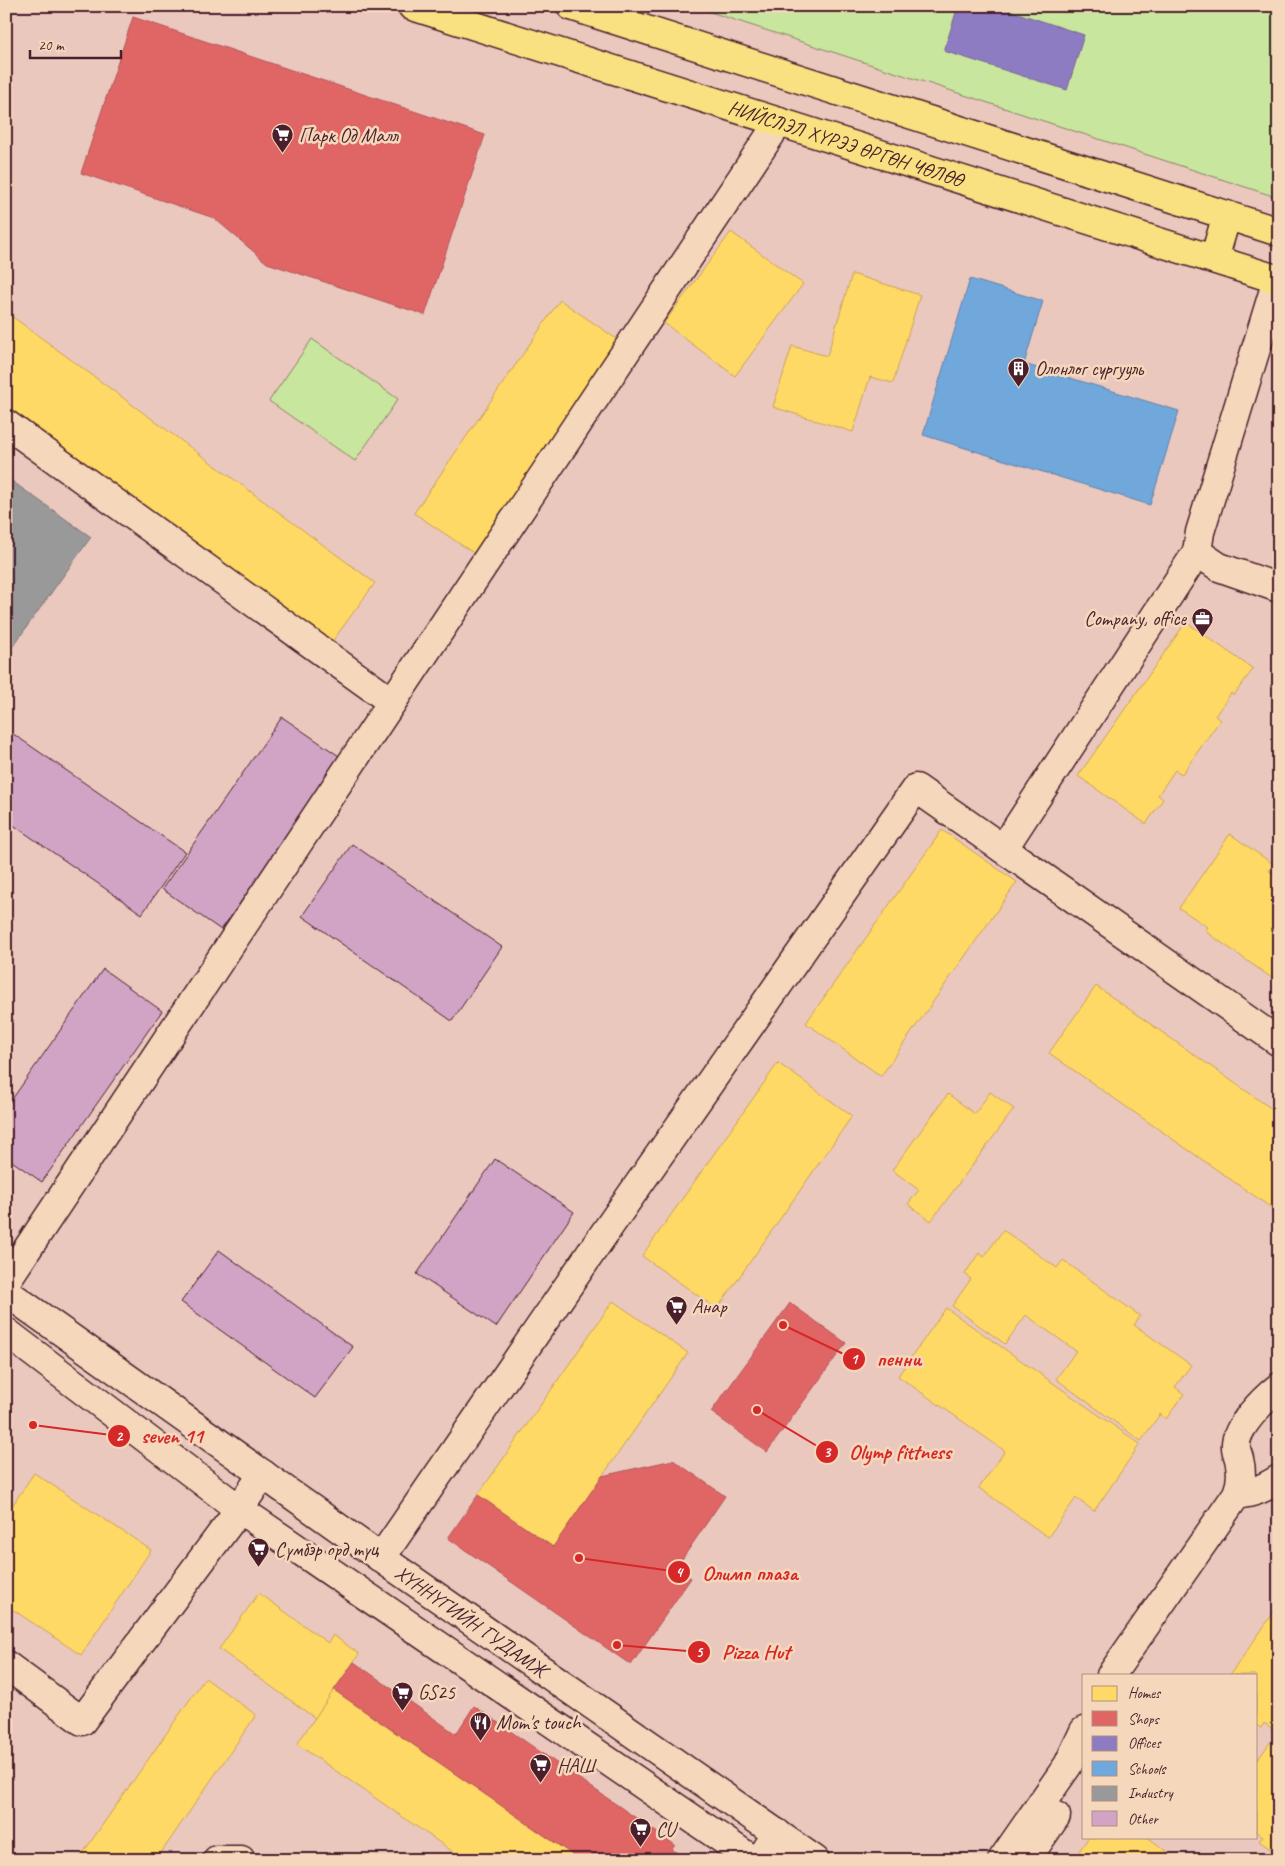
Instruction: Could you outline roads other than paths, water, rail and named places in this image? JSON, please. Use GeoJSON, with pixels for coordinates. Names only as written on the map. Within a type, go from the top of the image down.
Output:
{"type":"FeatureCollection","features":[{"type":"Feature","properties":{"kind":"main road","name":"НИЙСЛЭЛ ХҮРЭЭ ӨРГӨН ЧӨЛӨӨ"},"geometry":{"type":"LineString","coordinates":[[412,6],[1278,280]]}},
{"type":"Feature","properties":{"kind":"main road"},"geometry":{"type":"LineString","coordinates":[[571,6],[1279,232]]}},
{"type":"Feature","properties":{"kind":"main road"},"geometry":{"type":"LineString","coordinates":[[1214,260],[1227,215]]}},
{"type":"Feature","properties":{"kind":"street"},"geometry":{"type":"LineString","coordinates":[[6,1281],[779,122]]}},
{"type":"Feature","properties":{"kind":"street"},"geometry":{"type":"LineString","coordinates":[[1003,849],[1197,552],[1200,532],[1278,280]]}},
{"type":"Feature","properties":{"kind":"street"},"geometry":{"type":"LineString","coordinates":[[6,424],[392,702]]}},
{"type":"Feature","properties":{"kind":"street"},"geometry":{"type":"LineString","coordinates":[[1197,552],[1218,567],[1279,588]]}},
{"type":"Feature","properties":{"kind":"street"},"geometry":{"type":"LineString","coordinates":[[381,1558],[916,788],[1279,1042]]}},
{"type":"Feature","properties":{"kind":"street","name":"ХҮННҮГИЙН ГУДАМЖ"},"geometry":{"type":"LineString","coordinates":[[6,1292],[381,1558],[815,1860]]}},
{"type":"Feature","properties":{"kind":"street","name":"ХҮННҮГИЙН ГУДАМЖ"},"geometry":{"type":"LineString","coordinates":[[6,1332],[239,1509],[753,1860]]}},
{"type":"Feature","properties":{"kind":"street"},"geometry":{"type":"LineString","coordinates":[[1112,1674],[1237,1494],[1241,1484],[1236,1446],[1239,1434],[1255,1410],[1279,1387]]}},
{"type":"Feature","properties":{"kind":"street"},"geometry":{"type":"LineString","coordinates":[[6,1665],[82,1721],[263,1474]]}},
{"type":"Feature","properties":{"kind":"street"},"geometry":{"type":"LineString","coordinates":[[1237,1494],[1247,1494],[1267,1487],[1279,1479]]}},
{"type":"Feature","properties":{"kind":"street"},"geometry":{"type":"LineString","coordinates":[[1002,1860],[1068,1765],[1082,1736]]}},
{"type":"Feature","properties":{"kind":"street"},"geometry":{"type":"LineString","coordinates":[[1026,1860],[1082,1776]]}},
{"type":"Feature","properties":{"kind":"street"},"geometry":{"type":"LineString","coordinates":[[760,1860],[777,1833]]}},
{"type":"Feature","properties":{"kind":"street"},"geometry":{"type":"LineString","coordinates":[[217,1860],[240,1860]]}},
{"type":"Feature","properties":{"kind":"place","name":"Парк Од Малл"},"geometry":{"type":"Point","coordinates":[283,154]}},
{"type":"Feature","properties":{"kind":"place","name":"Олонлог сургууль"},"geometry":{"type":"Point","coordinates":[1019,387]}},
{"type":"Feature","properties":{"kind":"place","name":"Company, office"},"geometry":{"type":"Point","coordinates":[1202,637]}},
{"type":"Feature","properties":{"kind":"place","name":"Анар"},"geometry":{"type":"Point","coordinates":[676,1325]}},
{"type":"Feature","properties":{"kind":"place","name":"пенни"},"geometry":{"type":"Point","coordinates":[783,1325]}},
{"type":"Feature","properties":{"kind":"place","name":"Olymp fittness"},"geometry":{"type":"Point","coordinates":[757,1410]}},
{"type":"Feature","properties":{"kind":"place","name":"seven 11"},"geometry":{"type":"Point","coordinates":[33,1425]}},
{"type":"Feature","properties":{"kind":"place","name":"Олимп плаза"},"geometry":{"type":"Point","coordinates":[579,1558]}},
{"type":"Feature","properties":{"kind":"place","name":"Сүмбэр орд түц"},"geometry":{"type":"Point","coordinates":[259,1568]}},
{"type":"Feature","properties":{"kind":"place","name":"Pizza Hut"},"geometry":{"type":"Point","coordinates":[617,1645]}},
{"type":"Feature","properties":{"kind":"place","name":"GS25"},"geometry":{"type":"Point","coordinates":[402,1711]}},
{"type":"Feature","properties":{"kind":"place","name":"Mom's touch"},"geometry":{"type":"Point","coordinates":[480,1741]}},
{"type":"Feature","properties":{"kind":"place","name":"НАШ"},"geometry":{"type":"Point","coordinates":[541,1784]}},
{"type":"Feature","properties":{"kind":"place","name":"CU"},"geometry":{"type":"Point","coordinates":[640,1848]}}]}
